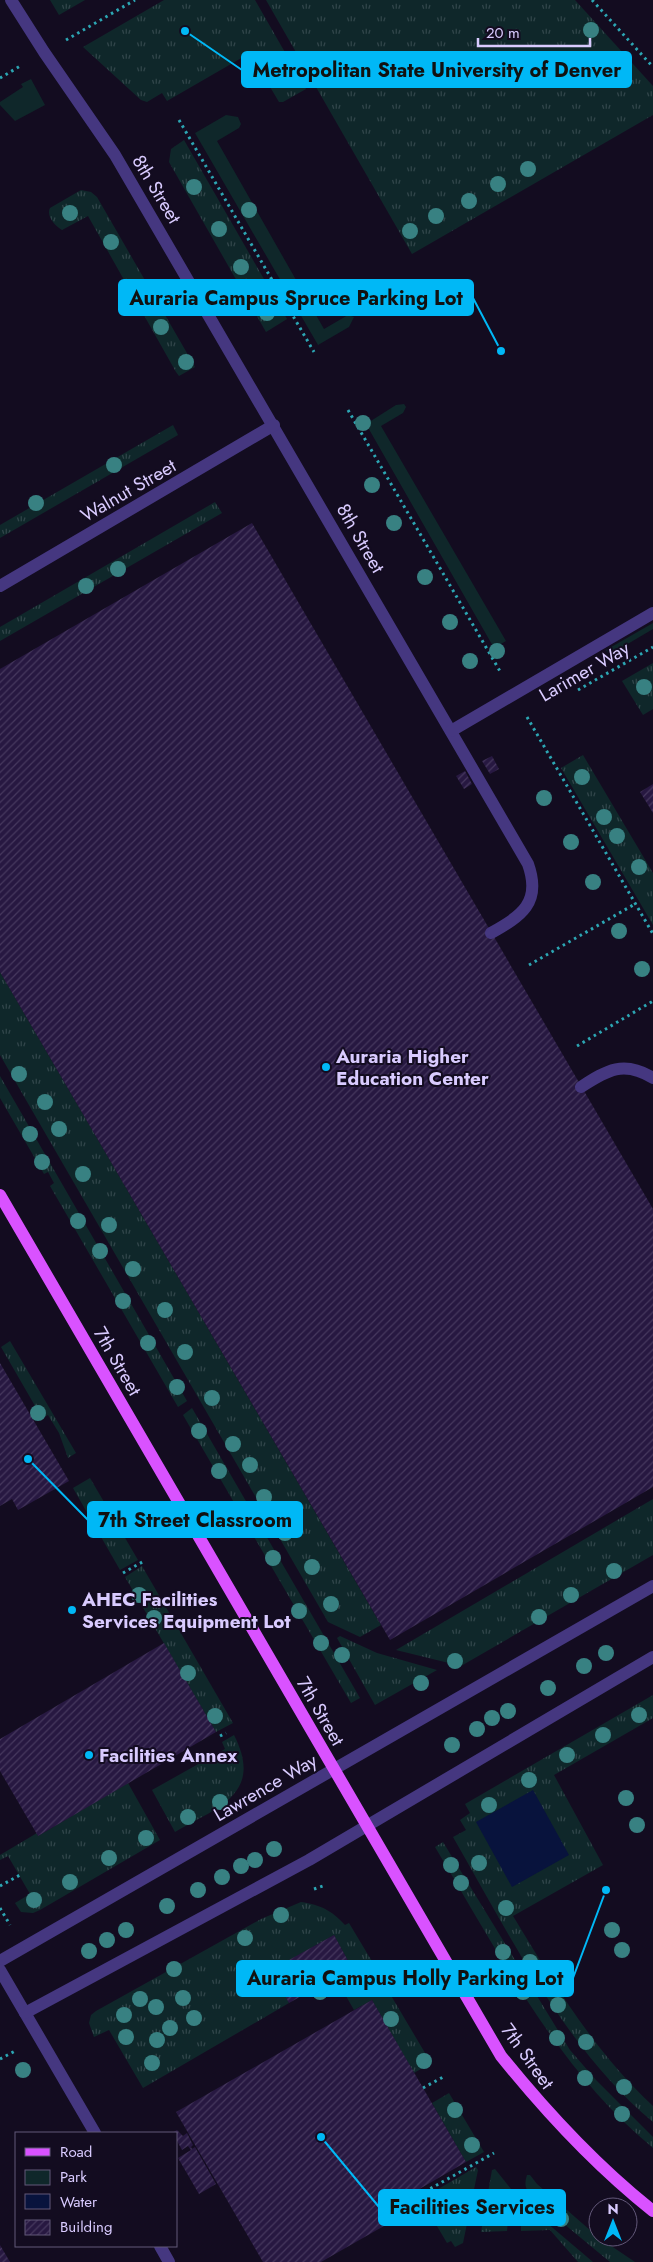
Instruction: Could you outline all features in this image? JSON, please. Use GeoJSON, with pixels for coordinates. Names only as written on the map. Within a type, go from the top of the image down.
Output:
{"type":"FeatureCollection","features":[{"type":"Feature","properties":{"kind":"main road","name":"7th Street"},"geometry":{"type":"LineString","coordinates":[[0,1195],[501,2056],[539,2104],[585,2152],[653,2212]]}},
{"type":"Feature","properties":{"kind":"street","name":"8th Street"},"geometry":{"type":"LineString","coordinates":[[11,0],[44,52],[115,155],[528,864],[533,888],[526,908],[512,921],[491,933]]}},
{"type":"Feature","properties":{"kind":"street","name":"Walnut Street"},"geometry":{"type":"LineString","coordinates":[[0,586],[274,426]]}},
{"type":"Feature","properties":{"kind":"street"},"geometry":{"type":"LineString","coordinates":[[450,731],[653,613]]}},
{"type":"Feature","properties":{"kind":"street"},"geometry":{"type":"LineString","coordinates":[[581,1087],[604,1073],[618,1068],[641,1071],[653,1078]]}},
{"type":"Feature","properties":{"kind":"street","name":"Lawrence Way"},"geometry":{"type":"LineString","coordinates":[[0,1961],[653,1586]]}},
{"type":"Feature","properties":{"kind":"street"},"geometry":{"type":"LineString","coordinates":[[25,2014],[300,1864],[653,1657]]}},
{"type":"Feature","properties":{"kind":"street"},"geometry":{"type":"LineString","coordinates":[[0,1970],[94,2132]]}},
{"type":"Feature","properties":{"kind":"street"},"geometry":{"type":"LineString","coordinates":[[161,2247],[169,2262]]}},
{"type":"Feature","properties":{"kind":"path"},"geometry":{"type":"LineString","coordinates":[[592,0],[653,67]]}},
{"type":"Feature","properties":{"kind":"path"},"geometry":{"type":"LineString","coordinates":[[179,120],[314,352]]}},
{"type":"Feature","properties":{"kind":"path","name":"Larimer Way"},"geometry":{"type":"LineString","coordinates":[[570,695],[653,647]]}},
{"type":"Feature","properties":{"kind":"path","name":"Larimer Way"},"geometry":{"type":"LineString","coordinates":[[528,719],[536,714]]}},
{"type":"Feature","properties":{"kind":"path"},"geometry":{"type":"LineString","coordinates":[[529,965],[635,904]]}},
{"type":"Feature","properties":{"kind":"path"},"geometry":{"type":"LineString","coordinates":[[578,1046],[653,1002]]}},
{"type":"Feature","properties":{"kind":"path"},"geometry":{"type":"LineString","coordinates":[[123,1573],[144,1562]]}},
{"type":"Feature","properties":{"kind":"path"},"geometry":{"type":"LineString","coordinates":[[220,1736],[226,1733]]}},
{"type":"Feature","properties":{"kind":"path"},"geometry":{"type":"LineString","coordinates":[[0,1886],[20,1875]]}},
{"type":"Feature","properties":{"kind":"path"},"geometry":{"type":"LineString","coordinates":[[0,1908],[15,1934]]}},
{"type":"Feature","properties":{"kind":"path"},"geometry":{"type":"LineString","coordinates":[[0,2059],[22,2047]]}},
{"type":"Feature","properties":{"kind":"path"},"geometry":{"type":"LineString","coordinates":[[423,2088],[445,2076]]}},
{"type":"Feature","properties":{"kind":"path"},"geometry":{"type":"LineString","coordinates":[[419,2195],[494,2153]]}},
{"type":"Feature","properties":{"kind":"green space"},"geometry":{"type":"Polygon","coordinates":[[[50,0],[85,0],[59,15],[50,0]]]}},
{"type":"Feature","properties":{"kind":"green space"},"geometry":{"type":"Polygon","coordinates":[[[164,0],[255,0],[306,89],[283,102],[279,102],[250,53],[167,101],[162,93],[147,102],[141,100],[83,47],[164,0]]]}},
{"type":"Feature","properties":{"kind":"green space"},"geometry":{"type":"Polygon","coordinates":[[[266,0],[575,0],[653,86],[653,115],[412,254],[266,0]]]}},
{"type":"Feature","properties":{"kind":"green space"},"geometry":{"type":"Polygon","coordinates":[[[31,79],[45,105],[15,121],[0,105],[0,102],[23,87],[21,84],[31,79]]]}},
{"type":"Feature","properties":{"kind":"green space"},"geometry":{"type":"Polygon","coordinates":[[[226,115],[238,117],[241,124],[239,128],[217,141],[324,329],[348,315],[354,317],[349,327],[318,345],[195,133],[226,115]]]}},
{"type":"Feature","properties":{"kind":"green space"},"geometry":{"type":"Polygon","coordinates":[[[184,140],[287,319],[266,332],[169,162],[171,149],[184,140]]]}},
{"type":"Feature","properties":{"kind":"green space"},"geometry":{"type":"Polygon","coordinates":[[[81,190],[91,192],[97,197],[195,367],[179,376],[176,372],[88,216],[62,230],[52,221],[49,214],[50,208],[81,190]]]}},
{"type":"Feature","properties":{"kind":"green space"},"geometry":{"type":"Polygon","coordinates":[[[404,404],[406,407],[403,413],[381,426],[506,641],[494,648],[366,424],[396,405],[404,404]]]}},
{"type":"Feature","properties":{"kind":"green space"},"geometry":{"type":"Polygon","coordinates":[[[173,425],[178,435],[0,538],[0,525],[173,425]]]}},
{"type":"Feature","properties":{"kind":"green space"},"geometry":{"type":"Polygon","coordinates":[[[215,502],[222,513],[0,641],[0,627],[215,502]]]}},
{"type":"Feature","properties":{"kind":"green space"},"geometry":{"type":"Polygon","coordinates":[[[653,623],[653,629],[609,655],[606,650],[653,623]]]}},
{"type":"Feature","properties":{"kind":"green space"},"geometry":{"type":"Polygon","coordinates":[[[653,663],[653,709],[643,715],[622,681],[653,663]]]}},
{"type":"Feature","properties":{"kind":"green space"},"geometry":{"type":"Polygon","coordinates":[[[583,755],[653,873],[653,925],[561,768],[583,755]]]}},
{"type":"Feature","properties":{"kind":"green space"},"geometry":{"type":"Polygon","coordinates":[[[0,972],[381,1625],[360,1637],[328,1622],[0,1055],[0,972]]]}},
{"type":"Feature","properties":{"kind":"green space"},"geometry":{"type":"Polygon","coordinates":[[[0,1076],[187,1401],[178,1407],[50,1186],[54,1183],[48,1172],[44,1174],[0,1098],[0,1076]]]}},
{"type":"Feature","properties":{"kind":"green space"},"geometry":{"type":"Polygon","coordinates":[[[10,1341],[76,1453],[68,1458],[59,1433],[48,1415],[42,1418],[1,1347],[10,1341]]]}},
{"type":"Feature","properties":{"kind":"green space"},"geometry":{"type":"Polygon","coordinates":[[[192,1408],[360,1698],[351,1703],[183,1415],[192,1408]]]}},
{"type":"Feature","properties":{"kind":"green space"},"geometry":{"type":"Polygon","coordinates":[[[90,1478],[138,1560],[120,1570],[73,1488],[90,1478]]]}},
{"type":"Feature","properties":{"kind":"green space"},"geometry":{"type":"Polygon","coordinates":[[[653,1499],[653,1555],[461,1666],[396,1650],[653,1499]]]}},
{"type":"Feature","properties":{"kind":"green space"},"geometry":{"type":"Polygon","coordinates":[[[142,1566],[233,1723],[216,1732],[125,1577],[142,1566]]]}},
{"type":"Feature","properties":{"kind":"green space"},"geometry":{"type":"Polygon","coordinates":[[[340,1636],[377,1653],[437,1670],[375,1705],[337,1638],[340,1636]]]}},
{"type":"Feature","properties":{"kind":"green space"},"geometry":{"type":"Polygon","coordinates":[[[653,1695],[653,1718],[554,1775],[603,1865],[513,1916],[576,2016],[631,2085],[653,2106],[653,2122],[622,2093],[593,2061],[566,2026],[518,1951],[453,1837],[466,1830],[460,1820],[470,1813],[465,1804],[653,1695]]]}},
{"type":"Feature","properties":{"kind":"green space"},"geometry":{"type":"Polygon","coordinates":[[[234,1735],[242,1755],[243,1772],[240,1785],[232,1796],[220,1806],[175,1832],[152,1790],[225,1749],[222,1742],[234,1735]]]}},
{"type":"Feature","properties":{"kind":"green space"},"geometry":{"type":"Polygon","coordinates":[[[128,1783],[160,1840],[40,1910],[33,1913],[21,1912],[15,1903],[30,1894],[8,1856],[0,1860],[0,1855],[37,1833],[38,1836],[128,1783]]]}},
{"type":"Feature","properties":{"kind":"green space"},"geometry":{"type":"Polygon","coordinates":[[[443,1842],[570,2050],[596,2080],[653,2137],[653,2148],[618,2116],[558,2046],[507,1968],[435,1847],[443,1842]]]}},
{"type":"Feature","properties":{"kind":"green space"},"geometry":{"type":"Polygon","coordinates":[[[301,1902],[325,1909],[345,1925],[349,1923],[376,1968],[341,1989],[335,1978],[352,1968],[334,1935],[272,1970],[289,2003],[143,2088],[109,2030],[94,2037],[89,2023],[91,2015],[96,2011],[261,1919],[301,1902]]]}},
{"type":"Feature","properties":{"kind":"green space"},"geometry":{"type":"Polygon","coordinates":[[[380,1977],[431,2063],[414,2073],[372,2000],[354,2010],[346,1996],[380,1977]]]}},
{"type":"Feature","properties":{"kind":"green space"},"geometry":{"type":"Polygon","coordinates":[[[449,2093],[484,2152],[466,2162],[432,2103],[449,2093]]]}},
{"type":"Feature","properties":{"kind":"green space"},"geometry":{"type":"Polygon","coordinates":[[[476,2167],[478,2170],[463,2243],[455,2247],[451,2241],[447,2243],[421,2199],[476,2167]]]}},
{"type":"Feature","properties":{"kind":"green space"},"geometry":{"type":"Polygon","coordinates":[[[495,2169],[511,2189],[507,2231],[481,2232],[492,2170],[495,2169]]]}},
{"type":"Feature","properties":{"kind":"green space"},"geometry":{"type":"Polygon","coordinates":[[[527,2175],[530,2175],[537,2184],[588,2228],[588,2244],[535,2200],[526,2189],[527,2175]]]}},
{"type":"Feature","properties":{"kind":"green space"},"geometry":{"type":"Polygon","coordinates":[[[521,2201],[593,2262],[578,2262],[550,2230],[521,2231],[521,2201]]]}},
{"type":"Feature","properties":{"kind":"green space"},"geometry":{"type":"Polygon","coordinates":[[[592,2247],[613,2247],[635,2262],[610,2262],[592,2247]]]}},
{"type":"Feature","properties":{"kind":"water"},"geometry":{"type":"Polygon","coordinates":[[[533,1790],[569,1855],[512,1887],[476,1822],[533,1790]]]}},
{"type":"Feature","properties":{"kind":"building"},"geometry":{"type":"Polygon","coordinates":[[[252,523],[653,1209],[653,1487],[390,1640],[0,972],[0,669],[252,523]]]}},
{"type":"Feature","properties":{"kind":"building"},"geometry":{"type":"Polygon","coordinates":[[[492,756],[499,769],[490,774],[482,761],[492,756]]]}},
{"type":"Feature","properties":{"kind":"building"},"geometry":{"type":"Polygon","coordinates":[[[465,771],[472,784],[464,789],[456,776],[465,771]]]}},
{"type":"Feature","properties":{"kind":"building"},"geometry":{"type":"Polygon","coordinates":[[[653,784],[653,813],[640,792],[653,784]]]}},
{"type":"Feature","properties":{"kind":"building"},"geometry":{"type":"Polygon","coordinates":[[[0,1363],[69,1481],[18,1510],[12,1499],[0,1506],[0,1363]]]}},
{"type":"Feature","properties":{"kind":"building","name":"Facilities Annex"},"geometry":{"type":"Polygon","coordinates":[[[164,1643],[216,1732],[38,1836],[0,1771],[0,1739],[164,1643]]]}},
{"type":"Feature","properties":{"kind":"building"},"geometry":{"type":"Polygon","coordinates":[[[334,1935],[352,1968],[289,2003],[271,1970],[334,1935]]]}},
{"type":"Feature","properties":{"kind":"building"},"geometry":{"type":"Polygon","coordinates":[[[372,2000],[466,2162],[416,2191],[424,2203],[321,2262],[263,2262],[176,2112],[372,2000]]]}},
{"type":"Feature","properties":{"kind":"building"},"geometry":{"type":"Polygon","coordinates":[[[177,2130],[183,2136],[187,2133],[193,2145],[192,2149],[195,2147],[216,2184],[199,2194],[178,2158],[191,2150],[188,2146],[182,2150],[178,2143],[178,2132],[174,2132],[177,2130]]]}},
{"type":"Feature","properties":{"kind":"building"},"geometry":{"type":"Polygon","coordinates":[[[0,2245],[10,2262],[0,2262],[0,2245]]]}},
{"type":"Feature","properties":{"kind":"place","name":"Metropolitan State University of Denver"},"geometry":{"type":"Point","coordinates":[185,31]}},
{"type":"Feature","properties":{"kind":"place","name":"Auraria Campus Spruce Parking Lot"},"geometry":{"type":"Point","coordinates":[501,351]}},
{"type":"Feature","properties":{"kind":"place","name":"Auraria Higher Education Center"},"geometry":{"type":"Point","coordinates":[326,1067]}},
{"type":"Feature","properties":{"kind":"place","name":"7th Street Classroom"},"geometry":{"type":"Point","coordinates":[28,1459]}},
{"type":"Feature","properties":{"kind":"place","name":"AHEC Facilities Services Equipment Lot"},"geometry":{"type":"Point","coordinates":[72,1610]}},
{"type":"Feature","properties":{"kind":"place","name":"Facilities Annex"},"geometry":{"type":"Point","coordinates":[89,1755]}},
{"type":"Feature","properties":{"kind":"place","name":"Auraria Campus Holly Parking Lot"},"geometry":{"type":"Point","coordinates":[606,1890]}},
{"type":"Feature","properties":{"kind":"place","name":"Facilities Services"},"geometry":{"type":"Point","coordinates":[321,2137]}}]}
